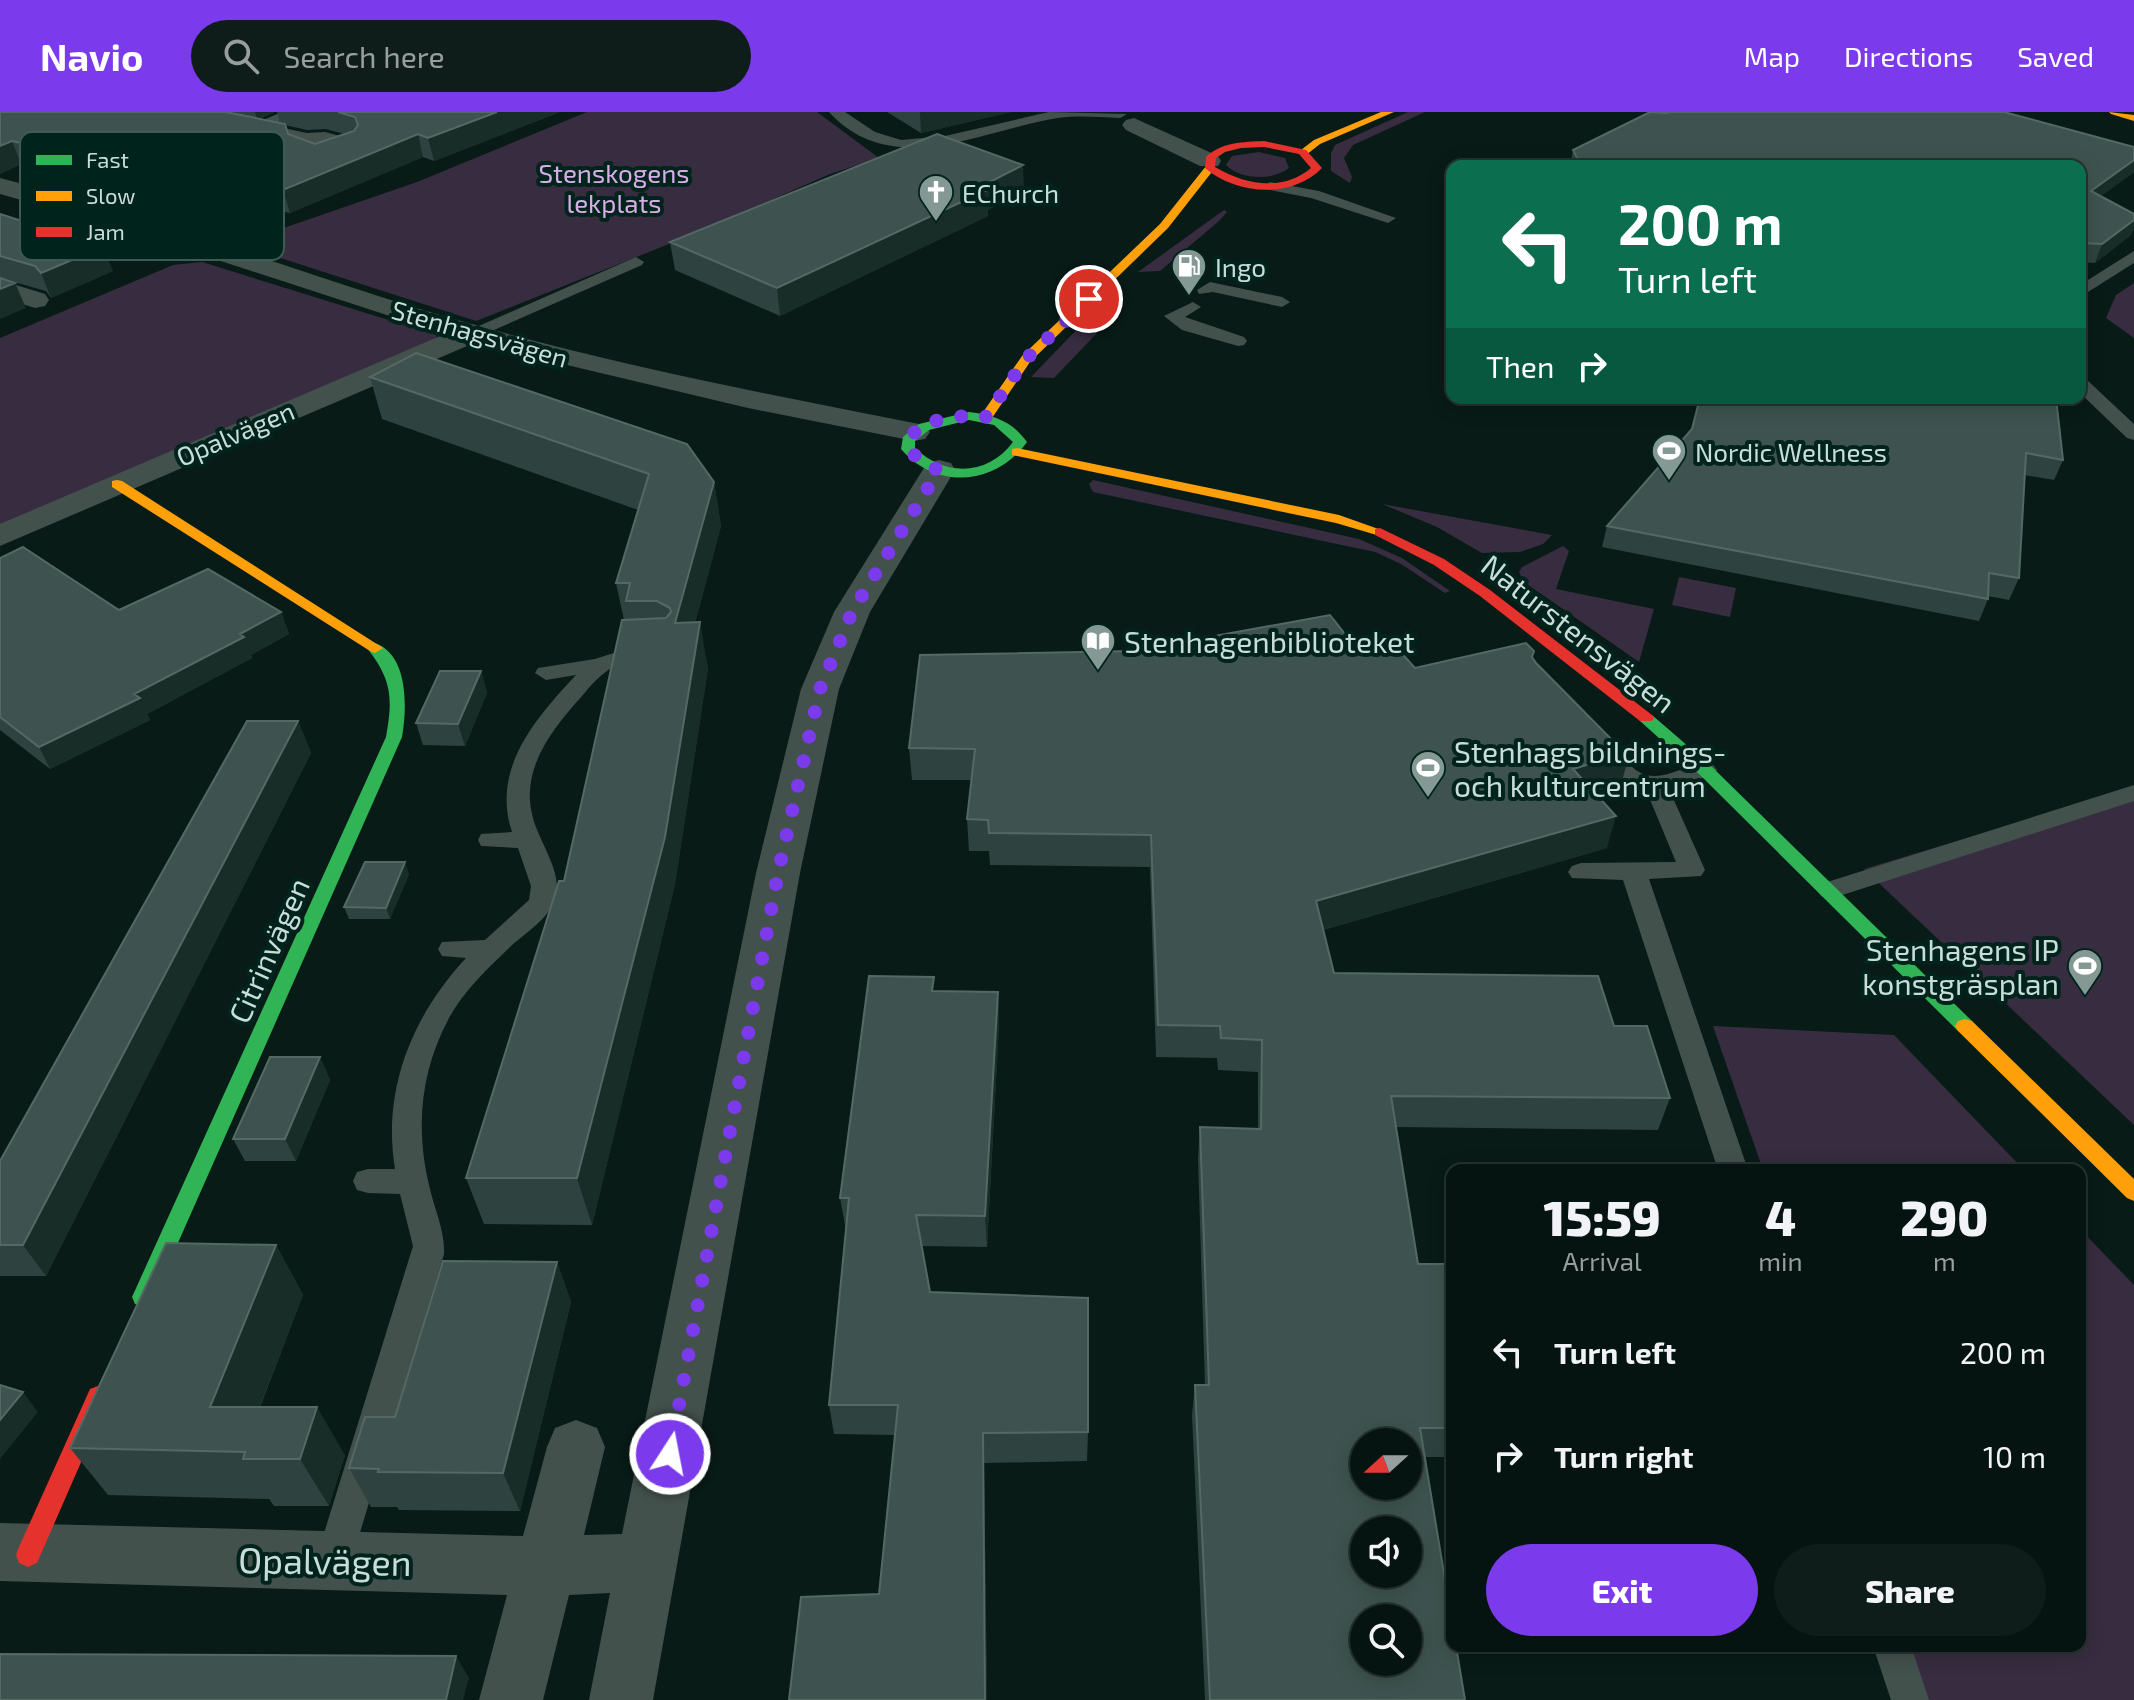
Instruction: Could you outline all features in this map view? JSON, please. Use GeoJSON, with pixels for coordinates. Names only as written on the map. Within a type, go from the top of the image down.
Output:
{"type":"FeatureCollection","features":[{"type":"Feature","properties":{"kind":"street"},"geometry":{"type":"LineString","coordinates":[[173,112],[270,132]]}},
{"type":"Feature","properties":{"kind":"street"},"geometry":{"type":"LineString","coordinates":[[985,418],[1026,359],[1164,226],[1221,150],[1252,145],[1345,112]]}},
{"type":"Feature","properties":{"kind":"street"},"geometry":{"type":"LineString","coordinates":[[1302,153],[1317,142],[1389,112]]}},
{"type":"Feature","properties":{"kind":"street"},"geometry":{"type":"LineString","coordinates":[[2114,112],[2134,118]]}},
{"type":"Feature","properties":{"kind":"street"},"geometry":{"type":"LineString","coordinates":[[1126,117],[1150,125],[1166,118],[1252,145],[1302,153],[1316,164],[1314,174],[1303,180],[1222,196]]}},
{"type":"Feature","properties":{"kind":"street"},"geometry":{"type":"LineString","coordinates":[[1126,117],[1209,165],[1230,181],[1261,186]]}},
{"type":"Feature","properties":{"kind":"street"},"geometry":{"type":"LineString","coordinates":[[284,135],[307,140]]}},
{"type":"Feature","properties":{"kind":"street","name":"Stenhagsvägen"},"geometry":{"type":"LineString","coordinates":[[0,186],[20,191]]}},
{"type":"Feature","properties":{"kind":"street"},"geometry":{"type":"LineString","coordinates":[[1164,226],[1200,207]]}},
{"type":"Feature","properties":{"kind":"street","name":"Stenhagsvägen"},"geometry":{"type":"LineString","coordinates":[[237,260],[472,333],[927,451]]}},
{"type":"Feature","properties":{"kind":"street"},"geometry":{"type":"LineString","coordinates":[[0,288],[35,300]]}},
{"type":"Feature","properties":{"kind":"street","name":"Opalvägen"},"geometry":{"type":"LineString","coordinates":[[0,536],[472,333]]}},
{"type":"Feature","properties":{"kind":"street"},"geometry":{"type":"LineString","coordinates":[[621,1700],[778,873],[820,689],[927,451],[924,425],[953,417],[985,418],[1003,423],[1015,431],[1020,442],[1017,452],[1008,461],[985,469],[957,472],[927,451]]}},
{"type":"Feature","properties":{"kind":"street","name":"Naturstensvägen"},"geometry":{"type":"LineString","coordinates":[[1017,452],[1339,519],[1390,535],[1439,562],[1540,633],[1633,706],[1705,770],[2134,1192]]}},
{"type":"Feature","properties":{"kind":"street","name":"Citrinvägen"},"geometry":{"type":"LineString","coordinates":[[117,484],[372,645],[390,662],[402,691],[394,737],[136,1313]]}},
{"type":"Feature","properties":{"kind":"street"},"geometry":{"type":"LineString","coordinates":[[14,1554],[105,1383]]}},
{"type":"Feature","properties":{"kind":"street"},"geometry":{"type":"LineString","coordinates":[[511,1700],[576,1447]]}},
{"type":"Feature","properties":{"kind":"street","name":"Opalvägen"},"geometry":{"type":"LineString","coordinates":[[14,1554],[544,1566],[649,1562]]}},
{"type":"Feature","properties":{"kind":"lane"},"geometry":{"type":"LineString","coordinates":[[252,128],[295,112]]}},
{"type":"Feature","properties":{"kind":"lane"},"geometry":{"type":"LineString","coordinates":[[836,112],[863,132],[885,142],[912,143],[939,141],[1062,114],[1126,117]]}},
{"type":"Feature","properties":{"kind":"lane"},"geometry":{"type":"LineString","coordinates":[[1261,186],[1314,194],[1395,214],[1314,174]]}},
{"type":"Feature","properties":{"kind":"lane"},"geometry":{"type":"LineString","coordinates":[[2086,288],[2134,256]]}},
{"type":"Feature","properties":{"kind":"lane"},"geometry":{"type":"LineString","coordinates":[[472,333],[636,262]]}},
{"type":"Feature","properties":{"kind":"lane"},"geometry":{"type":"LineString","coordinates":[[1187,287],[1196,282],[1208,288],[1282,302]]}},
{"type":"Feature","properties":{"kind":"lane"},"geometry":{"type":"LineString","coordinates":[[1193,307],[1172,310],[1188,326],[1238,341]]}},
{"type":"Feature","properties":{"kind":"lane"},"geometry":{"type":"LineString","coordinates":[[2086,389],[2134,434]]}},
{"type":"Feature","properties":{"kind":"lane"},"geometry":{"type":"LineString","coordinates":[[546,673],[602,665],[622,657],[666,656]]}},
{"type":"Feature","properties":{"kind":"lane"},"geometry":{"type":"LineString","coordinates":[[334,1559],[428,1254],[427,1230],[412,1182],[405,1115],[408,1055],[448,997],[492,949],[539,906],[545,891],[543,877],[526,840],[518,798],[516,758],[532,743],[548,718],[602,665]]}},
{"type":"Feature","properties":{"kind":"lane"},"geometry":{"type":"LineString","coordinates":[[1580,729],[1620,772],[1656,786],[1705,770]]}},
{"type":"Feature","properties":{"kind":"lane"},"geometry":{"type":"LineString","coordinates":[[1581,872],[1692,870],[1656,786]]}},
{"type":"Feature","properties":{"kind":"lane"},"geometry":{"type":"LineString","coordinates":[[1830,890],[2134,793]]}},
{"type":"Feature","properties":{"kind":"lane"},"geometry":{"type":"LineString","coordinates":[[490,840],[526,840]]}},
{"type":"Feature","properties":{"kind":"lane"},"geometry":{"type":"LineString","coordinates":[[1633,871],[1731,1164]]}},
{"type":"Feature","properties":{"kind":"lane"},"geometry":{"type":"LineString","coordinates":[[451,949],[492,949]]}},
{"type":"Feature","properties":{"kind":"lane"},"geometry":{"type":"LineString","coordinates":[[368,1181],[412,1182]]}},
{"type":"Feature","properties":{"kind":"lane"},"geometry":{"type":"LineString","coordinates":[[1894,1652],[1910,1700]]}},
{"type":"Feature","properties":{"kind":"green space","name":"Stenskogens lekplats"},"geometry":{"type":"Polygon","coordinates":[[[587,112],[817,112],[879,158],[830,174],[689,236],[476,321],[284,259],[284,228],[417,182],[587,112]]]}},
{"type":"Feature","properties":{"kind":"green space"},"geometry":{"type":"Polygon","coordinates":[[[1408,112],[1425,112],[1353,145],[1344,158],[1352,177],[1350,183],[1331,171],[1331,153],[1335,145],[1408,112]]]}},
{"type":"Feature","properties":{"kind":"green space"},"geometry":{"type":"Polygon","coordinates":[[[1259,152],[1285,158],[1289,168],[1274,175],[1257,177],[1240,174],[1226,165],[1232,156],[1259,152]]]}},
{"type":"Feature","properties":{"kind":"green space"},"geometry":{"type":"Polygon","coordinates":[[[1224,210],[1227,212],[1219,221],[1160,271],[1138,272],[1224,210]]]}},
{"type":"Feature","properties":{"kind":"green space"},"geometry":{"type":"Polygon","coordinates":[[[202,262],[437,335],[434,348],[0,536],[0,338],[173,265],[202,262]]]}},
{"type":"Feature","properties":{"kind":"green space"},"geometry":{"type":"Polygon","coordinates":[[[2134,283],[2134,338],[2106,318],[2116,295],[2134,283]]]}},
{"type":"Feature","properties":{"kind":"green space"},"geometry":{"type":"Polygon","coordinates":[[[1084,322],[1098,332],[1054,378],[1031,377],[1084,322]]]}},
{"type":"Feature","properties":{"kind":"green space"},"geometry":{"type":"Polygon","coordinates":[[[1093,480],[1359,539],[1402,558],[1450,591],[1445,593],[1401,564],[1375,552],[1093,492],[1089,484],[1093,480]]]}},
{"type":"Feature","properties":{"kind":"green space"},"geometry":{"type":"Polygon","coordinates":[[[1382,504],[1552,535],[1543,544],[1520,552],[1482,553],[1437,527],[1382,504]]]}},
{"type":"Feature","properties":{"kind":"green space"},"geometry":{"type":"Polygon","coordinates":[[[1563,546],[1569,551],[1556,589],[1654,609],[1639,662],[1524,582],[1519,572],[1522,567],[1563,546]]]}},
{"type":"Feature","properties":{"kind":"green space"},"geometry":{"type":"Polygon","coordinates":[[[1679,577],[1736,588],[1730,617],[1672,605],[1679,577]]]}},
{"type":"Feature","properties":{"kind":"green space"},"geometry":{"type":"Polygon","coordinates":[[[2134,788],[2134,1125],[1864,869],[2134,788]]]}},
{"type":"Feature","properties":{"kind":"green space"},"geometry":{"type":"Polygon","coordinates":[[[1713,1026],[1894,1035],[2018,1164],[1761,1164],[1713,1026]]]}},
{"type":"Feature","properties":{"kind":"green space"},"geometry":{"type":"Polygon","coordinates":[[[2086,1235],[2134,1285],[2134,1700],[1902,1700],[1895,1652],[2086,1652],[2086,1235]]]}},
{"type":"Feature","properties":{"kind":"building"},"geometry":{"type":"Polygon","coordinates":[[[0,112],[226,112],[285,124],[288,134],[315,144],[354,131],[358,125],[355,117],[338,112],[497,112],[428,138],[418,134],[284,190],[284,132],[20,132],[20,143],[12,141],[0,146],[0,112]]]}},
{"type":"Feature","properties":{"kind":"building"},"geometry":{"type":"Polygon","coordinates":[[[1650,112],[2004,112],[2134,147],[2134,160],[2091,191],[2134,214],[2134,220],[2102,244],[2086,243],[2086,160],[1578,160],[1573,150],[1650,112]]]}},
{"type":"Feature","properties":{"kind":"building"},"geometry":{"type":"Polygon","coordinates":[[[937,134],[1023,165],[980,187],[987,190],[777,288],[670,242],[937,134]]]}},
{"type":"Feature","properties":{"kind":"building"},"geometry":{"type":"Polygon","coordinates":[[[0,214],[20,220],[20,260],[72,260],[41,273],[35,266],[0,256],[0,214]]]}},
{"type":"Feature","properties":{"kind":"building"},"geometry":{"type":"Polygon","coordinates":[[[0,278],[15,283],[0,289],[0,278]]]}},
{"type":"Feature","properties":{"kind":"building"},"geometry":{"type":"Polygon","coordinates":[[[416,353],[687,444],[714,482],[675,623],[700,622],[665,837],[577,1178],[466,1178],[559,881],[564,881],[622,620],[666,618],[671,612],[670,608],[657,601],[626,601],[630,583],[616,583],[649,474],[370,377],[416,353]]]}},
{"type":"Feature","properties":{"kind":"building"},"geometry":{"type":"Polygon","coordinates":[[[1698,404],[2057,404],[2063,460],[2026,453],[2019,578],[1989,573],[1988,599],[1607,526],[1692,429],[1698,404]]]}},
{"type":"Feature","properties":{"kind":"building"},"geometry":{"type":"Polygon","coordinates":[[[23,547],[119,610],[208,569],[281,612],[240,634],[244,637],[134,694],[140,698],[39,747],[0,717],[0,558],[23,547]]]}},
{"type":"Feature","properties":{"kind":"building"},"geometry":{"type":"Polygon","coordinates":[[[1330,615],[1353,644],[1388,638],[1415,668],[1526,643],[1534,651],[1532,657],[1536,663],[1619,747],[1630,752],[1573,769],[1616,816],[1316,901],[1334,973],[1598,976],[1614,1026],[1647,1026],[1670,1098],[1391,1096],[1418,1264],[1446,1264],[1446,1428],[1350,1428],[1350,1500],[1422,1500],[1422,1440],[1446,1586],[1446,1652],[1457,1652],[1465,1700],[1210,1700],[1195,1385],[1209,1385],[1200,1127],[1261,1129],[1262,1040],[1221,1038],[1220,1026],[1158,1025],[1151,835],[989,833],[988,820],[967,819],[975,749],[909,748],[920,655],[1132,651],[1330,615]]]}},
{"type":"Feature","properties":{"kind":"building"},"geometry":{"type":"Polygon","coordinates":[[[440,671],[481,671],[458,724],[416,723],[440,671]]]}},
{"type":"Feature","properties":{"kind":"building"},"geometry":{"type":"Polygon","coordinates":[[[247,721],[298,721],[23,1245],[0,1245],[0,1161],[247,721]]]}},
{"type":"Feature","properties":{"kind":"building"},"geometry":{"type":"Polygon","coordinates":[[[365,862],[405,862],[386,908],[344,907],[365,862]]]}},
{"type":"Feature","properties":{"kind":"building"},"geometry":{"type":"Polygon","coordinates":[[[869,976],[934,977],[932,991],[998,992],[985,1216],[916,1215],[930,1292],[1088,1298],[1088,1432],[983,1433],[985,1700],[789,1700],[801,1597],[879,1594],[898,1405],[829,1405],[849,1198],[840,1198],[869,976]]]}},
{"type":"Feature","properties":{"kind":"building"},"geometry":{"type":"Polygon","coordinates":[[[270,1057],[320,1057],[285,1139],[233,1139],[270,1057]]]}},
{"type":"Feature","properties":{"kind":"building"},"geometry":{"type":"Polygon","coordinates":[[[166,1243],[276,1245],[210,1407],[317,1407],[300,1459],[243,1459],[245,1452],[70,1448],[166,1243]]]}},
{"type":"Feature","properties":{"kind":"building"},"geometry":{"type":"Polygon","coordinates":[[[443,1261],[557,1262],[503,1473],[378,1472],[379,1469],[349,1468],[365,1417],[395,1417],[443,1261]]]}},
{"type":"Feature","properties":{"kind":"building"},"geometry":{"type":"Polygon","coordinates":[[[0,1385],[23,1392],[0,1420],[0,1385]]]}},
{"type":"Feature","properties":{"kind":"building"},"geometry":{"type":"Polygon","coordinates":[[[0,1654],[456,1656],[446,1700],[0,1700],[0,1654]]]}},
{"type":"Feature","properties":{"kind":"traffic: fast"},"geometry":{"type":"LineString","coordinates":[[969,416],[998,422],[1020,442],[997,465],[966,474],[934,468],[908,449],[908,440],[924,427],[969,416]]}},
{"type":"Feature","properties":{"kind":"traffic: fast"},"geometry":{"type":"LineString","coordinates":[[143,1297],[394,737],[398,711],[395,679],[375,648]]}},
{"type":"Feature","properties":{"kind":"traffic: fast"},"geometry":{"type":"LineString","coordinates":[[1646,718],[1705,770],[1965,1026]]}},
{"type":"Feature","properties":{"kind":"traffic: slow"},"geometry":{"type":"LineString","coordinates":[[1302,153],[1317,142],[1389,112]]}},
{"type":"Feature","properties":{"kind":"traffic: slow"},"geometry":{"type":"LineString","coordinates":[[2114,112],[2134,118]]}},
{"type":"Feature","properties":{"kind":"traffic: slow"},"geometry":{"type":"LineString","coordinates":[[985,418],[1026,359],[1164,226],[1210,168]]}},
{"type":"Feature","properties":{"kind":"traffic: slow"},"geometry":{"type":"LineString","coordinates":[[1017,452],[1339,519],[1380,532]]}},
{"type":"Feature","properties":{"kind":"traffic: slow"},"geometry":{"type":"LineString","coordinates":[[117,484],[375,648]]}},
{"type":"Feature","properties":{"kind":"traffic: slow"},"geometry":{"type":"LineString","coordinates":[[1965,1026],[2134,1192]]}},
{"type":"Feature","properties":{"kind":"traffic: jam"},"geometry":{"type":"LineString","coordinates":[[1264,144],[1302,152],[1317,168],[1293,183],[1265,187],[1236,181],[1210,168],[1211,157],[1221,150],[1264,144]]}},
{"type":"Feature","properties":{"kind":"traffic: jam"},"geometry":{"type":"LineString","coordinates":[[1380,532],[1439,562],[1485,593],[1646,718]]}},
{"type":"Feature","properties":{"kind":"traffic: jam"},"geometry":{"type":"LineString","coordinates":[[28,1555],[98,1396]]}},
{"type":"Feature","properties":{"kind":"place","name":"EChurch"},"geometry":{"type":"Point","coordinates":[936,223]}},
{"type":"Feature","properties":{"kind":"place","name":"Ingo"},"geometry":{"type":"Point","coordinates":[1189,297]}},
{"type":"Feature","properties":{"kind":"place","name":"Nordic Wellness"},"geometry":{"type":"Point","coordinates":[1669,482]}},
{"type":"Feature","properties":{"kind":"place","name":"Stenhagenbiblioteket"},"geometry":{"type":"Point","coordinates":[1098,672]}},
{"type":"Feature","properties":{"kind":"place","name":"Stenhags bildnings- och kulturcentrum"},"geometry":{"type":"Point","coordinates":[1428,799]}},
{"type":"Feature","properties":{"kind":"place","name":"Stenhagens IP konstgräsplan"},"geometry":{"type":"Point","coordinates":[2085,997]}},
{"type":"Feature","properties":{"kind":"route"},"geometry":{"type":"LineString","coordinates":[[670,1454],[778,873],[820,689],[852,612],[939,470],[914,458],[909,441],[914,432],[937,420],[969,416],[985,418],[1026,359],[1089,299]]}}]}
